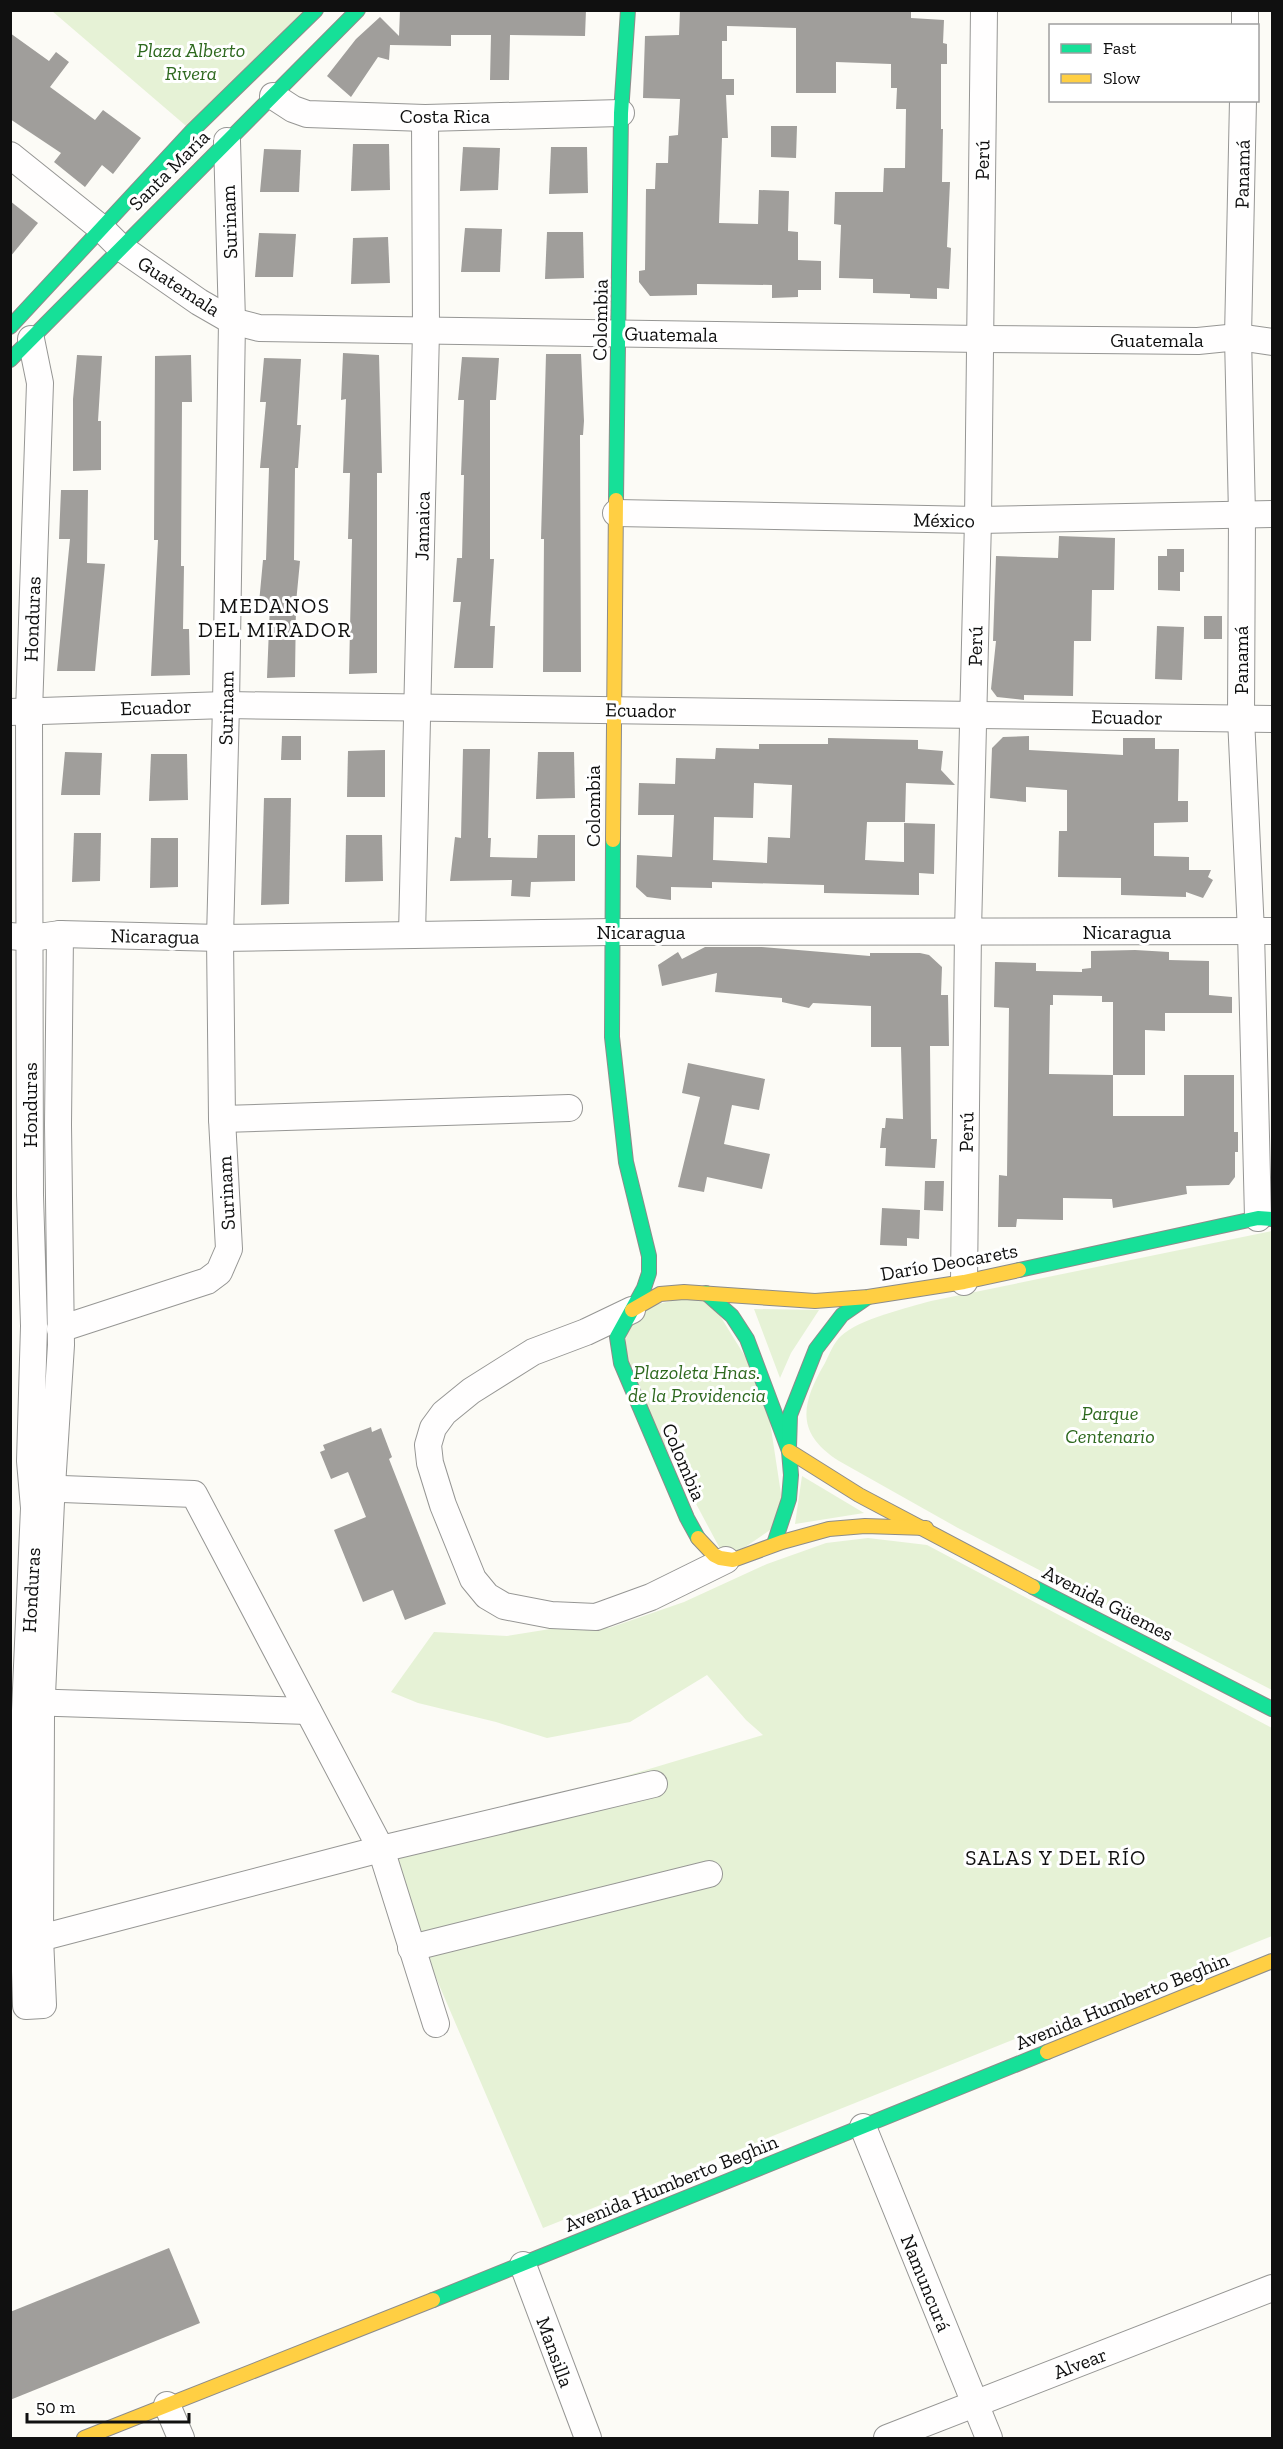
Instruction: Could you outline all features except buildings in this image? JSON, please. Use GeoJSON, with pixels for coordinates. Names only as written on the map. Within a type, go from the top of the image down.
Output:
{"type":"FeatureCollection","features":[{"type":"Feature","properties":{"kind":"street","name":"Santa María"},"geometry":{"type":"LineString","coordinates":[[10,360],[21,333],[101,228],[192,131],[315,10]]}},
{"type":"Feature","properties":{"kind":"street","name":"Santa María"},"geometry":{"type":"LineString","coordinates":[[21,333],[89,281],[120,247],[358,10]]}},
{"type":"Feature","properties":{"kind":"street","name":"Colombia"},"geometry":{"type":"LineString","coordinates":[[628,10],[621,112],[613,710],[612,1037],[626,1162],[650,1256],[646,1281],[617,1337],[621,1363],[694,1532],[714,1554],[726,1560]]}},
{"type":"Feature","properties":{"kind":"street","name":"Perú"},"geometry":{"type":"LineString","coordinates":[[964,1282],[968,931],[981,339],[984,10]]}},
{"type":"Feature","properties":{"kind":"street","name":"Costa Rica"},"geometry":{"type":"LineString","coordinates":[[273,96],[293,109],[307,114],[425,118],[621,112]]}},
{"type":"Feature","properties":{"kind":"street","name":"Panamá"},"geometry":{"type":"LineString","coordinates":[[1244,102],[1238,337],[1242,514],[1241,718],[1262,932],[1265,1219]]}},
{"type":"Feature","properties":{"kind":"street","name":"Jamaica"},"geometry":{"type":"LineString","coordinates":[[412,935],[426,331],[425,118]]}},
{"type":"Feature","properties":{"kind":"street","name":"Surinam"},"geometry":{"type":"LineString","coordinates":[[60,1329],[207,1281],[219,1272],[229,1249],[222,1119],[220,938],[232,321],[227,141]]}},
{"type":"Feature","properties":{"kind":"street","name":"Guatemala"},"geometry":{"type":"LineString","coordinates":[[10,155],[101,228],[120,247],[199,302],[232,321],[259,328],[1198,341],[1238,337],[1272,342]]}},
{"type":"Feature","properties":{"kind":"street","name":"Honduras"},"geometry":{"type":"LineString","coordinates":[[21,333],[40,383],[20,712],[20,1183],[34,1326],[31,1462],[42,1489],[34,1508],[26,1702],[25,1938]]}},
{"type":"Feature","properties":{"kind":"street","name":"México"},"geometry":{"type":"LineString","coordinates":[[616,513],[978,520],[1272,514]]}},
{"type":"Feature","properties":{"kind":"street","name":"Ecuador"},"geometry":{"type":"LineString","coordinates":[[20,712],[226,705],[1272,719]]}},
{"type":"Feature","properties":{"kind":"street","name":"Nicaragua"},"geometry":{"type":"LineString","coordinates":[[21,937],[60,934],[220,938],[612,932],[1262,932]]}},
{"type":"Feature","properties":{"kind":"street","name":"Honduras"},"geometry":{"type":"LineString","coordinates":[[31,1462],[60,1329],[58,1184],[60,934]]}},
{"type":"Feature","properties":{"kind":"street"},"geometry":{"type":"LineString","coordinates":[[222,1119],[568,1108]]}},
{"type":"Feature","properties":{"kind":"street"},"geometry":{"type":"LineString","coordinates":[[20,1183],[58,1184]]}},
{"type":"Feature","properties":{"kind":"street","name":"Darío Deocarets"},"geometry":{"type":"LineString","coordinates":[[632,1310],[660,1294],[706,1293],[769,1300],[815,1301],[868,1297],[964,1282],[1265,1219]]}},
{"type":"Feature","properties":{"kind":"street"},"geometry":{"type":"LineString","coordinates":[[706,1293],[738,1324],[754,1357],[789,1451]]}},
{"type":"Feature","properties":{"kind":"street"},"geometry":{"type":"LineString","coordinates":[[774,1544],[785,1520],[789,1501],[791,1467],[789,1418],[803,1377],[815,1349],[829,1327],[848,1308],[868,1297]]}},
{"type":"Feature","properties":{"kind":"street"},"geometry":{"type":"LineString","coordinates":[[632,1310],[534,1352],[471,1391],[444,1413],[433,1428],[428,1445],[430,1463],[443,1505],[473,1579],[487,1596],[504,1606],[551,1615],[596,1617],[651,1598],[726,1560],[747,1556],[774,1544],[829,1529],[857,1526],[926,1528]]}},
{"type":"Feature","properties":{"kind":"street","name":"Avenida Güemes"},"geometry":{"type":"LineString","coordinates":[[789,1451],[859,1495],[926,1528],[1059,1601],[1272,1709]]}},
{"type":"Feature","properties":{"kind":"street"},"geometry":{"type":"LineString","coordinates":[[42,1489],[194,1494],[381,1849],[436,2024]]}},
{"type":"Feature","properties":{"kind":"street"},"geometry":{"type":"LineString","coordinates":[[26,1702],[308,1711]]}},
{"type":"Feature","properties":{"kind":"street"},"geometry":{"type":"LineString","coordinates":[[25,1938],[654,1784]]}},
{"type":"Feature","properties":{"kind":"street"},"geometry":{"type":"LineString","coordinates":[[411,1948],[709,1874]]}},
{"type":"Feature","properties":{"kind":"street","name":"Avenida Humberto Beghin"},"geometry":{"type":"LineString","coordinates":[[84,2439],[523,2265],[784,2157],[1272,1961]]}},
{"type":"Feature","properties":{"kind":"street","name":"Namuncurá"},"geometry":{"type":"LineString","coordinates":[[863,2127],[989,2439]]}},
{"type":"Feature","properties":{"kind":"street","name":"Mansilla"},"geometry":{"type":"LineString","coordinates":[[523,2265],[588,2439]]}},
{"type":"Feature","properties":{"kind":"street","name":"Alvear"},"geometry":{"type":"LineString","coordinates":[[887,2439],[1272,2288]]}},
{"type":"Feature","properties":{"kind":"street"},"geometry":{"type":"LineString","coordinates":[[167,2405],[182,2439]]}},
{"type":"Feature","properties":{"kind":"green space","name":"Plaza Alberto Rivera"},"geometry":{"type":"Polygon","coordinates":[[[52,11],[316,11],[192,131],[52,11]]]}},
{"type":"Feature","properties":{"kind":"green space","name":"Parque Centenario"},"geometry":{"type":"Polygon","coordinates":[[[1272,1231],[1272,1690],[958,1528],[839,1461],[815,1440],[809,1428],[807,1405],[817,1378],[841,1336],[859,1324],[931,1301],[1272,1231]]]}},
{"type":"Feature","properties":{"kind":"green space","name":"Plazoleta Hnas. de la Providencia"},"geometry":{"type":"Polygon","coordinates":[[[706,1293],[765,1389],[785,1520],[726,1560],[621,1363],[632,1310],[706,1293]]]}},
{"type":"Feature","properties":{"kind":"green space"},"geometry":{"type":"Polygon","coordinates":[[[754,1309],[819,1310],[791,1353],[780,1378],[754,1309]]]}},
{"type":"Feature","properties":{"kind":"green space"},"geometry":{"type":"Polygon","coordinates":[[[802,1476],[864,1513],[795,1524],[802,1476]]]}},
{"type":"Feature","properties":{"kind":"green space"},"geometry":{"type":"Polygon","coordinates":[[[868,1538],[927,1545],[1272,1728],[1272,1936],[543,2228],[381,1849],[763,1735],[746,1720],[707,1675],[630,1722],[547,1738],[496,1722],[418,1703],[391,1692],[434,1632],[507,1636],[569,1626],[609,1628],[684,1602],[767,1564],[826,1543],[868,1538]]]}},
{"type":"Feature","properties":{"kind":"traffic: fast"},"geometry":{"type":"LineString","coordinates":[[10,327],[192,131],[316,10]]}},
{"type":"Feature","properties":{"kind":"traffic: fast"},"geometry":{"type":"LineString","coordinates":[[10,360],[358,10]]}},
{"type":"Feature","properties":{"kind":"traffic: fast"},"geometry":{"type":"LineString","coordinates":[[616,500],[621,113],[628,10]]}},
{"type":"Feature","properties":{"kind":"traffic: fast"},"geometry":{"type":"LineString","coordinates":[[613,840],[612,1037],[626,1162],[649,1256],[649,1273],[644,1288],[617,1337],[621,1363],[687,1518],[698,1538]]}},
{"type":"Feature","properties":{"kind":"traffic: fast"},"geometry":{"type":"LineString","coordinates":[[1019,1270],[1258,1218],[1272,1219]]}},
{"type":"Feature","properties":{"kind":"traffic: fast"},"geometry":{"type":"LineString","coordinates":[[706,1293],[732,1316],[747,1339],[789,1451],[791,1475],[789,1499],[774,1544]]}},
{"type":"Feature","properties":{"kind":"traffic: fast"},"geometry":{"type":"LineString","coordinates":[[789,1447],[790,1415],[816,1349],[842,1315],[868,1297]]}},
{"type":"Feature","properties":{"kind":"traffic: fast"},"geometry":{"type":"LineString","coordinates":[[1033,1587],[1272,1709]]}},
{"type":"Feature","properties":{"kind":"traffic: fast"},"geometry":{"type":"LineString","coordinates":[[433,2300],[1047,2052]]}},
{"type":"Feature","properties":{"kind":"traffic: slow"},"geometry":{"type":"LineString","coordinates":[[613,840],[616,500]]}},
{"type":"Feature","properties":{"kind":"traffic: slow"},"geometry":{"type":"LineString","coordinates":[[632,1310],[660,1294],[684,1292],[815,1301],[868,1297],[964,1282],[1019,1270]]}},
{"type":"Feature","properties":{"kind":"traffic: slow"},"geometry":{"type":"LineString","coordinates":[[789,1451],[859,1495],[1033,1587]]}},
{"type":"Feature","properties":{"kind":"traffic: slow"},"geometry":{"type":"LineString","coordinates":[[698,1538],[714,1555],[733,1560],[782,1542],[829,1529],[865,1526],[926,1528]]}},
{"type":"Feature","properties":{"kind":"traffic: slow"},"geometry":{"type":"LineString","coordinates":[[1047,2052],[1272,1961]]}},
{"type":"Feature","properties":{"kind":"traffic: slow"},"geometry":{"type":"LineString","coordinates":[[84,2438],[433,2300]]}},
{"type":"Feature","properties":{"kind":"district","name":"MEDANOS DEL MIRADOR"},"geometry":{"type":"Point","coordinates":[275,617]}},
{"type":"Feature","properties":{"kind":"district","name":"SALAS Y DEL RÍO"},"geometry":{"type":"Point","coordinates":[1056,1857]}}]}
